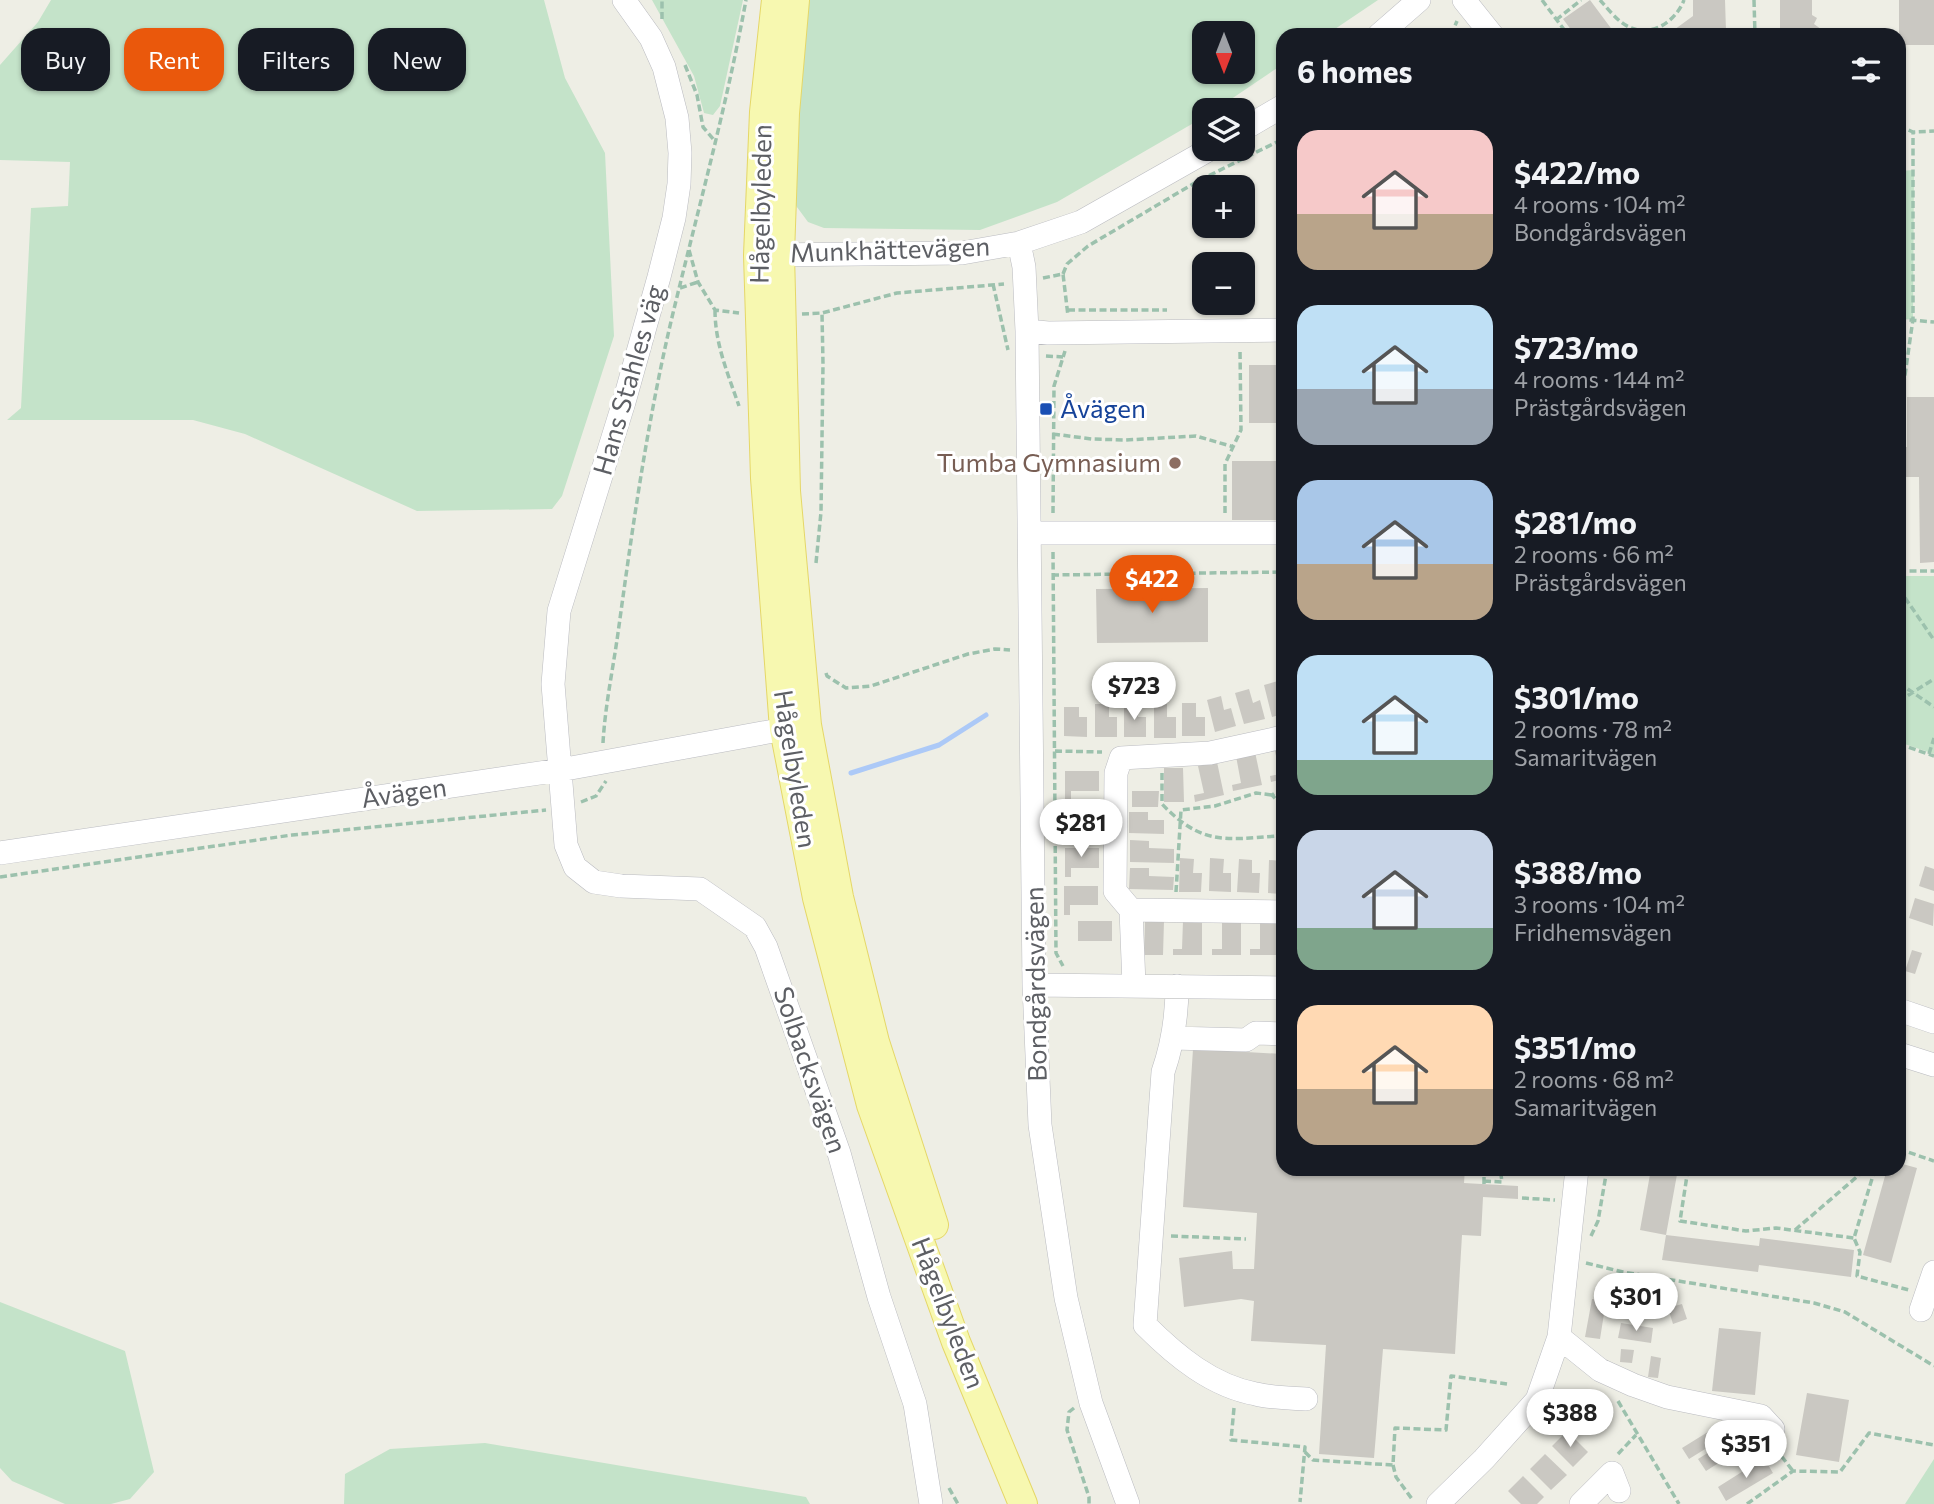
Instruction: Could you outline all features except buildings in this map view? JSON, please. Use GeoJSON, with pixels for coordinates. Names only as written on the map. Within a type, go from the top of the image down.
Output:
{"type":"FeatureCollection","features":[{"type":"Feature","properties":{"kind":"main road","name":"Hågelbyleden"},"geometry":{"type":"LineString","coordinates":[[776,0],[764,112],[769,255],[765,478],[817,898],[871,1105],[956,1342],[1023,1504]]}},
{"type":"Feature","properties":{"kind":"main road","name":"Hågelbyleden"},"geometry":{"type":"LineString","coordinates":[[769,255],[795,0]]}},
{"type":"Feature","properties":{"kind":"main road","name":"Hågelbyleden"},"geometry":{"type":"LineString","coordinates":[[796,727],[882,1064],[971,1335],[1039,1504]]}},
{"type":"Feature","properties":{"kind":"street","name":"Hans Stahles väg"},"geometry":{"type":"LineString","coordinates":[[560,770],[553,684],[559,611],[649,314],[674,218],[679,184],[677,118],[664,67],[651,38],[624,0]]}},
{"type":"Feature","properties":{"kind":"street"},"geometry":{"type":"LineString","coordinates":[[1387,28],[1419,0]]}},
{"type":"Feature","properties":{"kind":"street"},"geometry":{"type":"LineString","coordinates":[[1461,9],[1484,28]]}},
{"type":"Feature","properties":{"kind":"street"},"geometry":{"type":"LineString","coordinates":[[1255,122],[1276,110]]}},
{"type":"Feature","properties":{"kind":"street","name":"Munkhättevägen"},"geometry":{"type":"LineString","coordinates":[[769,255],[962,253],[1020,243],[1081,222],[1192,159]]}},
{"type":"Feature","properties":{"kind":"street","name":"Bondgårdsvägen"},"geometry":{"type":"LineString","coordinates":[[1020,243],[1042,534],[1030,651],[1034,985],[1040,1125],[1066,1298],[1091,1403],[1128,1504]]}},
{"type":"Feature","properties":{"kind":"street"},"geometry":{"type":"LineString","coordinates":[[1027,331],[1068,321],[1276,330]]}},
{"type":"Feature","properties":{"kind":"street"},"geometry":{"type":"LineString","coordinates":[[1042,534],[1144,531],[1276,533]]}},
{"type":"Feature","properties":{"kind":"street","name":"Åvägen"},"geometry":{"type":"LineString","coordinates":[[0,853],[560,770],[796,727]]}},
{"type":"Feature","properties":{"kind":"street"},"geometry":{"type":"LineString","coordinates":[[1134,985],[1131,910],[1115,891],[1116,773],[1121,758],[1210,753],[1276,739]]}},
{"type":"Feature","properties":{"kind":"street","name":"Solbacksvägen"},"geometry":{"type":"LineString","coordinates":[[560,770],[566,845],[575,867],[594,882],[621,886],[700,889],[755,927],[766,947],[839,1153],[879,1297],[915,1404],[931,1504]]}},
{"type":"Feature","properties":{"kind":"street"},"geometry":{"type":"LineString","coordinates":[[1131,910],[1276,912]]}},
{"type":"Feature","properties":{"kind":"street"},"geometry":{"type":"LineString","coordinates":[[1034,985],[1276,988]]}},
{"type":"Feature","properties":{"kind":"street"},"geometry":{"type":"LineString","coordinates":[[1177,986],[1177,1019],[1163,1072],[1145,1325],[1165,1345],[1198,1370],[1224,1385],[1255,1394],[1306,1399]]}},
{"type":"Feature","properties":{"kind":"street"},"geometry":{"type":"LineString","coordinates":[[1906,1012],[1934,1022]]}},
{"type":"Feature","properties":{"kind":"street"},"geometry":{"type":"LineString","coordinates":[[1173,1038],[1246,1040],[1255,1033],[1276,1034]]}},
{"type":"Feature","properties":{"kind":"street"},"geometry":{"type":"LineString","coordinates":[[1906,1056],[1934,1065]]}},
{"type":"Feature","properties":{"kind":"street"},"geometry":{"type":"LineString","coordinates":[[1438,1504],[1537,1399],[1559,1337],[1576,1176]]}},
{"type":"Feature","properties":{"kind":"street"},"geometry":{"type":"LineString","coordinates":[[1924,1302],[1934,1272]]}},
{"type":"Feature","properties":{"kind":"street"},"geometry":{"type":"LineString","coordinates":[[1559,1337],[1600,1370],[1633,1385],[1667,1397],[1761,1416],[1772,1437]]}},
{"type":"Feature","properties":{"kind":"street"},"geometry":{"type":"LineString","coordinates":[[1581,1504],[1616,1482]]}},
{"type":"Feature","properties":{"kind":"path"},"geometry":{"type":"LineString","coordinates":[[662,0],[662,19]]}},
{"type":"Feature","properties":{"kind":"path"},"geometry":{"type":"LineString","coordinates":[[0,877],[292,835],[564,809],[570,802],[587,801],[603,788],[608,778],[603,736],[635,510],[652,413],[689,248],[732,76],[746,0]]}},
{"type":"Feature","properties":{"kind":"path"},"geometry":{"type":"LineString","coordinates":[[1542,0],[1562,28]]}},
{"type":"Feature","properties":{"kind":"path"},"geometry":{"type":"LineString","coordinates":[[1556,20],[1581,0]]}},
{"type":"Feature","properties":{"kind":"path"},"geometry":{"type":"LineString","coordinates":[[1600,0],[1628,27],[1632,28]]}},
{"type":"Feature","properties":{"kind":"path"},"geometry":{"type":"LineString","coordinates":[[1655,28],[1667,24],[1684,0]]}},
{"type":"Feature","properties":{"kind":"path"},"geometry":{"type":"LineString","coordinates":[[1754,0],[1755,28]]}},
{"type":"Feature","properties":{"kind":"path"},"geometry":{"type":"LineString","coordinates":[[1454,28],[1461,9]]}},
{"type":"Feature","properties":{"kind":"path"},"geometry":{"type":"LineString","coordinates":[[1906,129],[1913,132],[1934,131]]}},
{"type":"Feature","properties":{"kind":"path"},"geometry":{"type":"LineString","coordinates":[[1906,368],[1913,319],[1913,132]]}},
{"type":"Feature","properties":{"kind":"path"},"geometry":{"type":"LineString","coordinates":[[1063,985],[1063,964],[1056,953],[1055,651],[1052,575],[1042,534],[1053,434],[1054,386],[1068,342],[1063,274],[1067,264],[1088,246],[1198,181],[1276,142]]}},
{"type":"Feature","properties":{"kind":"path"},"geometry":{"type":"LineString","coordinates":[[689,248],[698,282],[715,310],[715,324],[725,370],[739,405],[739,417]]}},
{"type":"Feature","properties":{"kind":"path"},"geometry":{"type":"LineString","coordinates":[[796,314],[821,313],[897,293],[1025,282],[1063,274]]}},
{"type":"Feature","properties":{"kind":"path"},"geometry":{"type":"LineString","coordinates":[[993,284],[1006,347],[1013,356]]}},
{"type":"Feature","properties":{"kind":"path"},"geometry":{"type":"LineString","coordinates":[[715,310],[745,313]]}},
{"type":"Feature","properties":{"kind":"path"},"geometry":{"type":"LineString","coordinates":[[1068,321],[1174,310]]}},
{"type":"Feature","properties":{"kind":"path"},"geometry":{"type":"LineString","coordinates":[[814,571],[821,512],[821,313]]}},
{"type":"Feature","properties":{"kind":"path"},"geometry":{"type":"LineString","coordinates":[[1906,319],[1934,322]]}},
{"type":"Feature","properties":{"kind":"path"},"geometry":{"type":"LineString","coordinates":[[1225,533],[1225,464],[1241,430],[1240,341]]}},
{"type":"Feature","properties":{"kind":"path"},"geometry":{"type":"LineString","coordinates":[[1053,434],[1126,440],[1196,436],[1234,447]]}},
{"type":"Feature","properties":{"kind":"path"},"geometry":{"type":"LineString","coordinates":[[1906,571],[1934,571]]}},
{"type":"Feature","properties":{"kind":"path"},"geometry":{"type":"LineString","coordinates":[[1052,575],[1276,572]]}},
{"type":"Feature","properties":{"kind":"path"},"geometry":{"type":"LineString","coordinates":[[1906,599],[1934,640]]}},
{"type":"Feature","properties":{"kind":"path"},"geometry":{"type":"LineString","coordinates":[[823,667],[827,676],[846,688],[871,686],[968,654],[995,649],[1055,651]]}},
{"type":"Feature","properties":{"kind":"path"},"geometry":{"type":"LineString","coordinates":[[1906,697],[1934,679]]}},
{"type":"Feature","properties":{"kind":"path"},"geometry":{"type":"LineString","coordinates":[[1906,688],[1934,707]]}},
{"type":"Feature","properties":{"kind":"path"},"geometry":{"type":"LineString","coordinates":[[1906,746],[1932,755],[1934,738]]}},
{"type":"Feature","properties":{"kind":"path"},"geometry":{"type":"LineString","coordinates":[[1055,751],[1117,752],[1121,758]]}},
{"type":"Feature","properties":{"kind":"path"},"geometry":{"type":"LineString","coordinates":[[1163,757],[1162,804],[1179,822],[1202,834],[1228,839],[1276,836]]}},
{"type":"Feature","properties":{"kind":"path"},"geometry":{"type":"LineString","coordinates":[[1175,911],[1181,810],[1216,806],[1255,793],[1272,795],[1276,792]]}},
{"type":"Feature","properties":{"kind":"path"},"geometry":{"type":"LineString","coordinates":[[1272,795],[1276,799]]}},
{"type":"Feature","properties":{"kind":"path"},"geometry":{"type":"LineString","coordinates":[[1906,1151],[1934,1161]]}},
{"type":"Feature","properties":{"kind":"path"},"geometry":{"type":"LineString","coordinates":[[1484,1176],[1483,1183],[1502,1182],[1501,1176]]}},
{"type":"Feature","properties":{"kind":"path"},"geometry":{"type":"LineString","coordinates":[[1687,1176],[1680,1221],[1746,1231],[1776,1228],[1854,1238]]}},
{"type":"Feature","properties":{"kind":"path"},"geometry":{"type":"LineString","coordinates":[[1795,1230],[1858,1176]]}},
{"type":"Feature","properties":{"kind":"path"},"geometry":{"type":"LineString","coordinates":[[1873,1176],[1854,1238],[1860,1252],[1857,1276],[1924,1302]]}},
{"type":"Feature","properties":{"kind":"path"},"geometry":{"type":"LineString","coordinates":[[1169,1236],[1246,1239]]}},
{"type":"Feature","properties":{"kind":"path"},"geometry":{"type":"LineString","coordinates":[[1567,1258],[1623,1272],[1814,1303],[1845,1312],[1934,1366]]}},
{"type":"Feature","properties":{"kind":"path"},"geometry":{"type":"LineString","coordinates":[[1412,1499],[1396,1477],[1393,1465],[1395,1428],[1446,1430],[1451,1376],[1507,1384]]}},
{"type":"Feature","properties":{"kind":"path"},"geometry":{"type":"LineString","coordinates":[[1235,1388],[1231,1440],[1305,1447],[1300,1502]]}},
{"type":"Feature","properties":{"kind":"path"},"geometry":{"type":"LineString","coordinates":[[1617,1399],[1679,1504]]}},
{"type":"Feature","properties":{"kind":"path"},"geometry":{"type":"LineString","coordinates":[[1089,1504],[1067,1430],[1067,1420],[1069,1412],[1076,1407],[1091,1403]]}},
{"type":"Feature","properties":{"kind":"path"},"geometry":{"type":"LineString","coordinates":[[1747,1504],[1793,1471],[1840,1472],[1869,1433],[1934,1445]]}},
{"type":"Feature","properties":{"kind":"path"},"geometry":{"type":"LineString","coordinates":[[1616,1482],[1618,1454],[1636,1435]]}},
{"type":"Feature","properties":{"kind":"path"},"geometry":{"type":"LineString","coordinates":[[1772,1437],[1793,1471]]}},
{"type":"Feature","properties":{"kind":"path"},"geometry":{"type":"LineString","coordinates":[[1305,1452],[1313,1460],[1393,1465]]}},
{"type":"Feature","properties":{"kind":"green space"},"geometry":{"type":"Polygon","coordinates":[[[51,0],[544,0],[565,78],[605,153],[614,336],[562,496],[552,509],[417,511],[245,434],[193,420],[7,420],[21,408],[31,208],[68,206],[70,162],[0,160],[0,65],[21,41],[21,91],[110,91],[110,28],[33,28],[51,0]]]}},
{"type":"Feature","properties":{"kind":"green space"},"geometry":{"type":"Polygon","coordinates":[[[652,0],[743,0],[720,106],[713,115],[704,113],[694,76],[652,0]]]}},
{"type":"Feature","properties":{"kind":"green space"},"geometry":{"type":"Polygon","coordinates":[[[803,0],[1378,0],[1336,28],[1276,28],[1276,69],[1255,83],[1255,21],[1192,21],[1192,84],[1253,84],[1233,98],[1192,98],[1192,124],[1057,202],[980,230],[824,228],[808,222],[794,203],[803,0]]]}},
{"type":"Feature","properties":{"kind":"green space"},"geometry":{"type":"Polygon","coordinates":[[[1914,170],[1913,319],[1906,320],[1906,171],[1914,170]]]}},
{"type":"Feature","properties":{"kind":"green space"},"geometry":{"type":"Polygon","coordinates":[[[1906,576],[1934,576],[1934,754],[1906,744],[1906,576]]]}},
{"type":"Feature","properties":{"kind":"green space"},"geometry":{"type":"Polygon","coordinates":[[[0,1302],[125,1351],[154,1472],[130,1499],[111,1504],[65,1504],[12,1481],[0,1468],[0,1302]]]}},
{"type":"Feature","properties":{"kind":"green space"},"geometry":{"type":"Polygon","coordinates":[[[485,1443],[806,1497],[810,1504],[344,1504],[345,1474],[390,1449],[485,1443]]]}},
{"type":"Feature","properties":{"kind":"green space"},"geometry":{"type":"Polygon","coordinates":[[[1934,1459],[1934,1504],[1905,1504],[1934,1459]]]}},
{"type":"Feature","properties":{"kind":"waterway"},"geometry":{"type":"LineString","coordinates":[[851,773],[939,745],[986,715]]}},
{"type":"Feature","properties":{"kind":"place","name":"Åvägen"},"geometry":{"type":"Point","coordinates":[1046,409]}},
{"type":"Feature","properties":{"kind":"place","name":"Tumba Gymnasium"},"geometry":{"type":"Point","coordinates":[1175,463]}}]}
